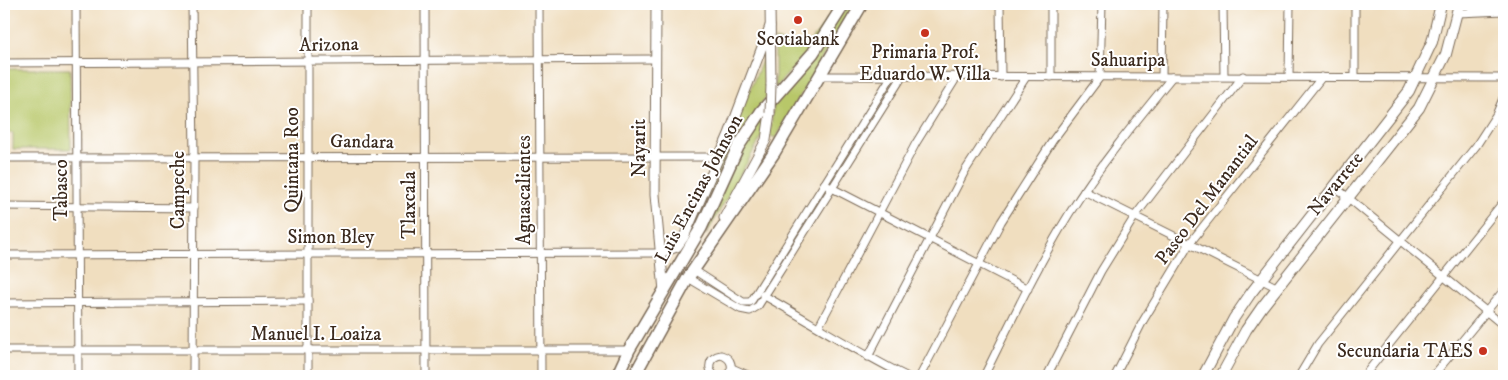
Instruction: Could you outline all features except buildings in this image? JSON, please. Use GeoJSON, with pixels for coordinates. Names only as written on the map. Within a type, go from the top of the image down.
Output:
{"type":"FeatureCollection","features":[{"type":"Feature","properties":{"kind":"main road","name":"Luis Encinas Johnson"},"geometry":{"type":"LineString","coordinates":[[617,376],[628,350],[701,228],[727,171],[750,128],[761,112],[813,54],[844,4]]}},
{"type":"Feature","properties":{"kind":"main road","name":"Luis Encinas Johnson"},"geometry":{"type":"LineString","coordinates":[[634,376],[691,274],[774,152],[821,76],[862,4]]}},
{"type":"Feature","properties":{"kind":"main road","name":"Navarrete"},"geometry":{"type":"LineString","coordinates":[[1203,376],[1234,318],[1261,279],[1335,187],[1417,77],[1432,42],[1441,4]]}},
{"type":"Feature","properties":{"kind":"main road","name":"Navarrete"},"geometry":{"type":"LineString","coordinates":[[1221,376],[1246,330],[1276,287],[1418,108],[1446,54],[1459,9]]}},
{"type":"Feature","properties":{"kind":"street","name":"Tabasco"},"geometry":{"type":"LineString","coordinates":[[76,4],[78,376]]}},
{"type":"Feature","properties":{"kind":"street","name":"Campeche"},"geometry":{"type":"LineString","coordinates":[[192,4],[194,158],[193,376]]}},
{"type":"Feature","properties":{"kind":"street","name":"Quintana Roo"},"geometry":{"type":"LineString","coordinates":[[308,4],[308,376]]}},
{"type":"Feature","properties":{"kind":"street","name":"Tlaxcala"},"geometry":{"type":"LineString","coordinates":[[425,4],[426,376]]}},
{"type":"Feature","properties":{"kind":"street","name":"Aguascalientes"},"geometry":{"type":"LineString","coordinates":[[539,4],[541,376]]}},
{"type":"Feature","properties":{"kind":"street","name":"Nayarit"},"geometry":{"type":"LineString","coordinates":[[656,4],[654,59],[656,222],[664,291]]}},
{"type":"Feature","properties":{"kind":"street"},"geometry":{"type":"LineString","coordinates":[[702,258],[766,140],[770,113],[771,85],[770,4]]}},
{"type":"Feature","properties":{"kind":"street"},"geometry":{"type":"LineString","coordinates":[[1000,4],[1001,77]]}},
{"type":"Feature","properties":{"kind":"street"},"geometry":{"type":"LineString","coordinates":[[1051,4],[1051,77]]}},
{"type":"Feature","properties":{"kind":"street"},"geometry":{"type":"LineString","coordinates":[[920,376],[1001,222],[1053,140],[1100,76],[1102,4]]}},
{"type":"Feature","properties":{"kind":"street"},"geometry":{"type":"LineString","coordinates":[[1162,76],[1163,4]]}},
{"type":"Feature","properties":{"kind":"street"},"geometry":{"type":"LineString","coordinates":[[1223,4],[1224,76]]}},
{"type":"Feature","properties":{"kind":"street"},"geometry":{"type":"LineString","coordinates":[[1289,77],[1290,4]]}},
{"type":"Feature","properties":{"kind":"street"},"geometry":{"type":"LineString","coordinates":[[1355,4],[1355,77]]}},
{"type":"Feature","properties":{"kind":"street"},"geometry":{"type":"LineString","coordinates":[[1459,9],[1504,12]]}},
{"type":"Feature","properties":{"kind":"street"},"geometry":{"type":"LineString","coordinates":[[659,253],[677,247],[719,157],[770,26]]}},
{"type":"Feature","properties":{"kind":"street","name":"Arizona"},"geometry":{"type":"LineString","coordinates":[[4,63],[654,59]]}},
{"type":"Feature","properties":{"kind":"street","name":"Sahuaripa"},"geometry":{"type":"LineString","coordinates":[[821,76],[1504,78]]}},
{"type":"Feature","properties":{"kind":"street"},"geometry":{"type":"LineString","coordinates":[[1047,376],[1101,271],[1135,216],[1243,76]]}},
{"type":"Feature","properties":{"kind":"street"},"geometry":{"type":"LineString","coordinates":[[691,274],[743,302],[750,302],[758,292],[890,77]]}},
{"type":"Feature","properties":{"kind":"street"},"geometry":{"type":"LineString","coordinates":[[691,274],[740,309],[754,309],[766,296],[902,77]]}},
{"type":"Feature","properties":{"kind":"street"},"geometry":{"type":"LineString","coordinates":[[819,326],[878,212],[957,77]]}},
{"type":"Feature","properties":{"kind":"street"},"geometry":{"type":"LineString","coordinates":[[868,357],[965,171],[1026,77]]}},
{"type":"Feature","properties":{"kind":"street"},"geometry":{"type":"LineString","coordinates":[[984,376],[1058,232],[1084,190],[1172,77]]}},
{"type":"Feature","properties":{"kind":"street","name":"Paseo Del Manantial"},"geometry":{"type":"LineString","coordinates":[[1115,376],[1143,321],[1190,244],[1322,77]]}},
{"type":"Feature","properties":{"kind":"street"},"geometry":{"type":"LineString","coordinates":[[1299,376],[1318,344],[1476,146],[1496,115],[1504,96]]}},
{"type":"Feature","properties":{"kind":"street","name":"Gandara"},"geometry":{"type":"LineString","coordinates":[[4,158],[426,159],[540,156],[719,157]]}},
{"type":"Feature","properties":{"kind":"street"},"geometry":{"type":"LineString","coordinates":[[824,184],[1028,288]]}},
{"type":"Feature","properties":{"kind":"street"},"geometry":{"type":"LineString","coordinates":[[1335,187],[1504,326]]}},
{"type":"Feature","properties":{"kind":"street"},"geometry":{"type":"LineString","coordinates":[[1084,190],[1276,287]]}},
{"type":"Feature","properties":{"kind":"street"},"geometry":{"type":"LineString","coordinates":[[1364,376],[1504,201]]}},
{"type":"Feature","properties":{"kind":"street"},"geometry":{"type":"LineString","coordinates":[[4,206],[194,208]]}},
{"type":"Feature","properties":{"kind":"street","name":"Simon Bley"},"geometry":{"type":"LineString","coordinates":[[4,255],[659,253]]}},
{"type":"Feature","properties":{"kind":"street"},"geometry":{"type":"LineString","coordinates":[[1433,376],[1504,290]]}},
{"type":"Feature","properties":{"kind":"street"},"geometry":{"type":"LineString","coordinates":[[758,292],[819,326],[868,357],[906,376]]}},
{"type":"Feature","properties":{"kind":"street"},"geometry":{"type":"LineString","coordinates":[[4,303],[308,301]]}},
{"type":"Feature","properties":{"kind":"street","name":"Manuel I. Loaiza"},"geometry":{"type":"LineString","coordinates":[[4,350],[628,350]]}},
{"type":"Feature","properties":{"kind":"street"},"geometry":{"type":"LineString","coordinates":[[715,376],[709,367],[714,357],[725,356],[730,361],[732,368]]}},
{"type":"Feature","properties":{"kind":"street"},"geometry":{"type":"LineString","coordinates":[[726,376],[732,368]]}},
{"type":"Feature","properties":{"kind":"street"},"geometry":{"type":"LineString","coordinates":[[732,368],[750,376]]}},
{"type":"Feature","properties":{"kind":"green space"},"geometry":{"type":"Polygon","coordinates":[[[849,4],[853,4],[776,138],[770,136],[774,101],[849,4]]]}},
{"type":"Feature","properties":{"kind":"green space"},"geometry":{"type":"Polygon","coordinates":[[[833,10],[823,35],[775,88],[775,39],[786,44],[804,44],[822,27],[833,10]]]}},
{"type":"Feature","properties":{"kind":"green space"},"geometry":{"type":"Polygon","coordinates":[[[767,49],[766,97],[734,143],[690,241],[689,235],[767,49]]]}},
{"type":"Feature","properties":{"kind":"green space"},"geometry":{"type":"Polygon","coordinates":[[[4,69],[70,69],[71,149],[13,149],[13,133],[4,133],[4,69]]]}},
{"type":"Feature","properties":{"kind":"green space"},"geometry":{"type":"Polygon","coordinates":[[[765,110],[765,131],[706,235],[710,218],[723,186],[765,110]]]}},
{"type":"Feature","properties":{"kind":"place","name":"Scotiabank"},"geometry":{"type":"Point","coordinates":[798,20]}},
{"type":"Feature","properties":{"kind":"place","name":"Primaria Prof. Eduardo W. Villa"},"geometry":{"type":"Point","coordinates":[925,33]}},
{"type":"Feature","properties":{"kind":"place","name":"Secundaria TAES"},"geometry":{"type":"Point","coordinates":[1483,351]}}]}
